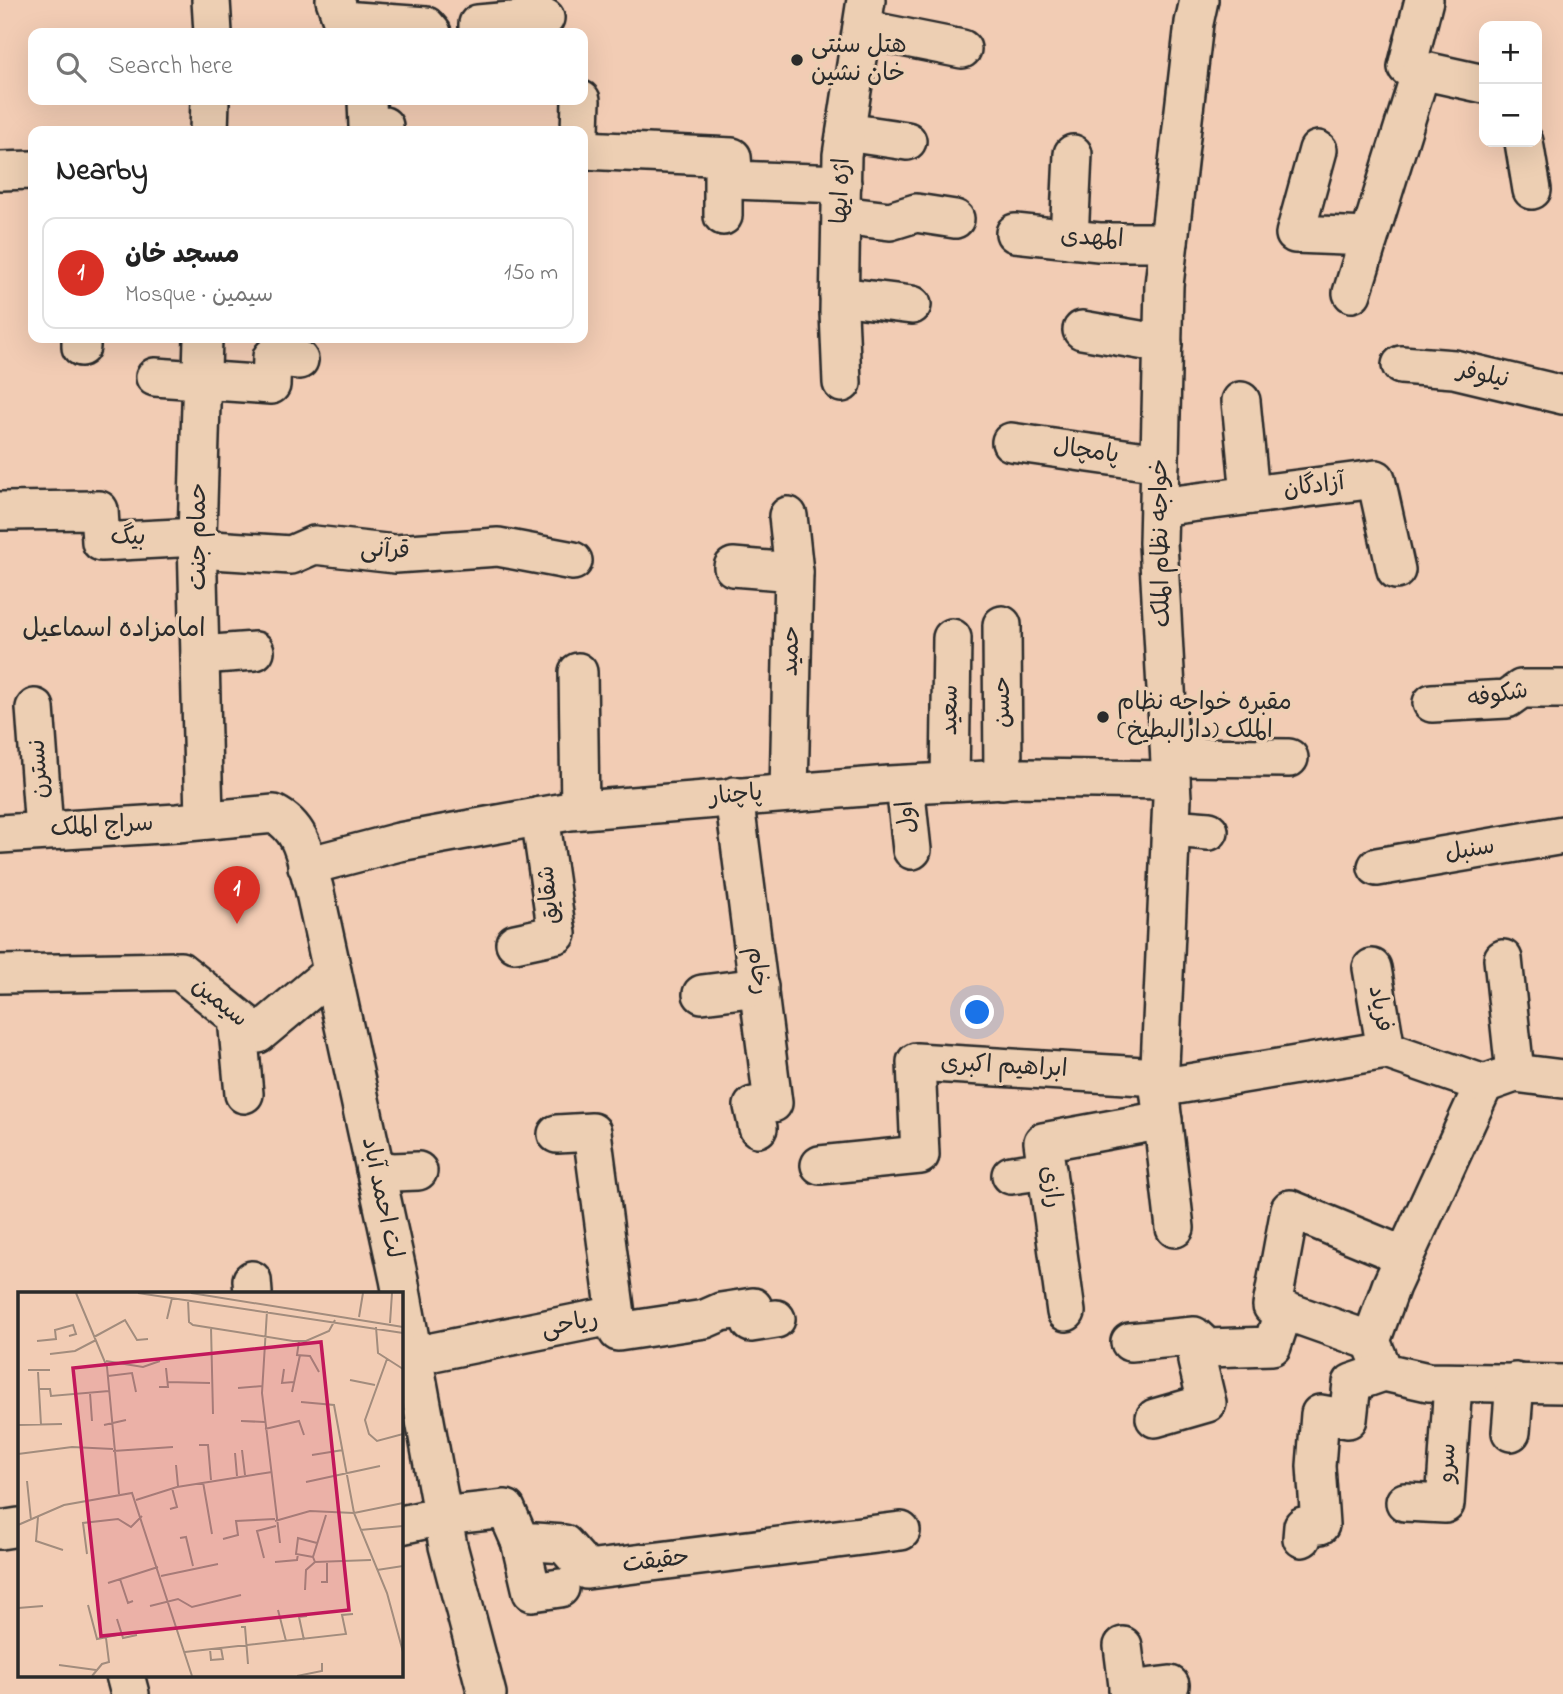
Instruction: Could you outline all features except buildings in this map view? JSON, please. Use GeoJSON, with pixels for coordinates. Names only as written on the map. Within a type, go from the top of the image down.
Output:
{"type":"FeatureCollection","features":[{"type":"Feature","properties":{"kind":"street"},"geometry":{"type":"LineString","coordinates":[[211,0],[213,28]]}},
{"type":"Feature","properties":{"kind":"street"},"geometry":{"type":"LineString","coordinates":[[335,0],[342,20],[428,28]]}},
{"type":"Feature","properties":{"kind":"street","name":"خواجه نظام الملک"},"geometry":{"type":"LineString","coordinates":[[1175,1228],[1160,1095],[1171,768],[1158,543],[1164,285],[1194,23],[1199,0]]}},
{"type":"Feature","properties":{"kind":"street"},"geometry":{"type":"LineString","coordinates":[[1424,0],[1407,67],[1479,83]]}},
{"type":"Feature","properties":{"kind":"street"},"geometry":{"type":"LineString","coordinates":[[864,15],[962,49]]}},
{"type":"Feature","properties":{"kind":"street","name":"اژه ایها"},"geometry":{"type":"LineString","coordinates":[[842,383],[839,296],[841,199],[846,132],[864,15]]}},
{"type":"Feature","properties":{"kind":"street"},"geometry":{"type":"LineString","coordinates":[[478,28],[478,24],[545,18]]}},
{"type":"Feature","properties":{"kind":"street"},"geometry":{"type":"LineString","coordinates":[[1352,293],[1422,71]]}},
{"type":"Feature","properties":{"kind":"street"},"geometry":{"type":"LineString","coordinates":[[209,126],[210,105]]}},
{"type":"Feature","properties":{"kind":"street"},"geometry":{"type":"LineString","coordinates":[[367,105],[368,126]]}},
{"type":"Feature","properties":{"kind":"street"},"geometry":{"type":"LineString","coordinates":[[580,126],[581,105]]}},
{"type":"Feature","properties":{"kind":"street"},"geometry":{"type":"LineString","coordinates":[[846,132],[907,141]]}},
{"type":"Feature","properties":{"kind":"street"},"geometry":{"type":"LineString","coordinates":[[1525,147],[1532,190]]}},
{"type":"Feature","properties":{"kind":"street"},"geometry":{"type":"LineString","coordinates":[[588,150],[732,157],[734,180],[841,199],[890,221],[916,214],[955,219]]}},
{"type":"Feature","properties":{"kind":"street"},"geometry":{"type":"LineString","coordinates":[[1318,150],[1294,234],[1369,237]]}},
{"type":"Feature","properties":{"kind":"street"},"geometry":{"type":"LineString","coordinates":[[1069,239],[1073,153]]}},
{"type":"Feature","properties":{"kind":"street"},"geometry":{"type":"LineString","coordinates":[[723,157],[723,216]]}},
{"type":"Feature","properties":{"kind":"street"},"geometry":{"type":"LineString","coordinates":[[0,171],[28,170]]}},
{"type":"Feature","properties":{"kind":"street","name":"المهدی"},"geometry":{"type":"LineString","coordinates":[[1015,233],[1099,242],[1169,242]]}},
{"type":"Feature","properties":{"kind":"street"},"geometry":{"type":"LineString","coordinates":[[839,296],[912,305]]}},
{"type":"Feature","properties":{"kind":"street"},"geometry":{"type":"LineString","coordinates":[[1082,330],[1163,344]]}},
{"type":"Feature","properties":{"kind":"street","name":"حمام جنت"},"geometry":{"type":"LineString","coordinates":[[203,343],[197,543],[204,819]]}},
{"type":"Feature","properties":{"kind":"street"},"geometry":{"type":"LineString","coordinates":[[155,377],[271,385],[272,357],[299,360]]}},
{"type":"Feature","properties":{"kind":"street","name":"نیلوفر"},"geometry":{"type":"LineString","coordinates":[[1401,365],[1454,369],[1563,394]]}},
{"type":"Feature","properties":{"kind":"street"},"geometry":{"type":"LineString","coordinates":[[1241,401],[1250,495]]}},
{"type":"Feature","properties":{"kind":"street","name":"پامچال"},"geometry":{"type":"LineString","coordinates":[[1011,442],[1160,463]]}},
{"type":"Feature","properties":{"kind":"street","name":"آزادگان"},"geometry":{"type":"LineString","coordinates":[[1159,507],[1376,479],[1396,570]]}},
{"type":"Feature","properties":{"kind":"street","name":"بیگ"},"geometry":{"type":"LineString","coordinates":[[0,511],[99,510],[101,542],[197,543]]}},
{"type":"Feature","properties":{"kind":"street","name":"حمید"},"geometry":{"type":"LineString","coordinates":[[788,516],[794,572],[789,792]]}},
{"type":"Feature","properties":{"kind":"street","name":"قرآنی"},"geometry":{"type":"LineString","coordinates":[[197,543],[291,555],[314,545],[395,554],[498,547],[573,561]]}},
{"type":"Feature","properties":{"kind":"street"},"geometry":{"type":"LineString","coordinates":[[733,567],[794,572]]}},
{"type":"Feature","properties":{"kind":"street","name":"حسن"},"geometry":{"type":"LineString","coordinates":[[1002,625],[1003,780]]}},
{"type":"Feature","properties":{"kind":"street","name":"سعید"},"geometry":{"type":"LineString","coordinates":[[950,782],[952,638]]}},
{"type":"Feature","properties":{"kind":"street"},"geometry":{"type":"LineString","coordinates":[[201,655],[256,651]]}},
{"type":"Feature","properties":{"kind":"street"},"geometry":{"type":"LineString","coordinates":[[578,672],[580,810]]}},
{"type":"Feature","properties":{"kind":"street","name":"شکوفه"},"geometry":{"type":"LineString","coordinates":[[1432,703],[1507,699],[1521,690],[1563,690]]}},
{"type":"Feature","properties":{"kind":"street","name":"نسترن"},"geometry":{"type":"LineString","coordinates":[[36,708],[44,830]]}},
{"type":"Feature","properties":{"kind":"street","name":"پاچنار"},"geometry":{"type":"LineString","coordinates":[[307,866],[399,842],[580,810],[734,796],[1003,780],[1290,758]]}},
{"type":"Feature","properties":{"kind":"street","name":"اول"},"geometry":{"type":"LineString","coordinates":[[905,785],[912,850]]}},
{"type":"Feature","properties":{"kind":"street","name":"رخام"},"geometry":{"type":"LineString","coordinates":[[734,796],[773,1103],[753,1106],[758,1128]]}},
{"type":"Feature","properties":{"kind":"street","name":"سراج الملک"},"geometry":{"type":"LineString","coordinates":[[0,834],[274,814],[288,821],[299,836],[307,866]]}},
{"type":"Feature","properties":{"kind":"street","name":"شقایق"},"geometry":{"type":"LineString","coordinates":[[515,943],[557,934],[540,816]]}},
{"type":"Feature","properties":{"kind":"street"},"geometry":{"type":"LineString","coordinates":[[1171,828],[1209,831]]}},
{"type":"Feature","properties":{"kind":"street","name":"سنبل"},"geometry":{"type":"LineString","coordinates":[[1377,867],[1563,835]]}},
{"type":"Feature","properties":{"kind":"street","name":"لت احمد آباد"},"geometry":{"type":"LineString","coordinates":[[307,866],[400,1292]]}},
{"type":"Feature","properties":{"kind":"street"},"geometry":{"type":"LineString","coordinates":[[1302,1538],[1303,1526],[1320,1525],[1316,1466],[1320,1414],[1348,1419],[1352,1383],[1378,1356],[1404,1256],[1499,1078],[1503,959]]}},
{"type":"Feature","properties":{"kind":"street","name":"فریاد"},"geometry":{"type":"LineString","coordinates":[[1372,968],[1386,1050]]}},
{"type":"Feature","properties":{"kind":"street","name":"سیمین"},"geometry":{"type":"LineString","coordinates":[[0,974],[180,971],[258,1034],[332,972]]}},
{"type":"Feature","properties":{"kind":"street"},"geometry":{"type":"LineString","coordinates":[[702,994],[759,987]]}},
{"type":"Feature","properties":{"kind":"street"},"geometry":{"type":"LineString","coordinates":[[237,1018],[244,1094]]}},
{"type":"Feature","properties":{"kind":"street"},"geometry":{"type":"LineString","coordinates":[[1160,1095],[1386,1050],[1499,1078],[1563,1079]]}},
{"type":"Feature","properties":{"kind":"street","name":"ابراهیم اکبری"},"geometry":{"type":"LineString","coordinates":[[820,1165],[920,1154],[916,1062],[1160,1095]]}},
{"type":"Feature","properties":{"kind":"street","name":"رازی"},"geometry":{"type":"LineString","coordinates":[[1066,1312],[1043,1142],[1160,1095]]}},
{"type":"Feature","properties":{"kind":"street"},"geometry":{"type":"LineString","coordinates":[[557,1134],[592,1132],[616,1315]]}},
{"type":"Feature","properties":{"kind":"street"},"geometry":{"type":"LineString","coordinates":[[375,1169],[393,1172],[418,1171]]}},
{"type":"Feature","properties":{"kind":"street"},"geometry":{"type":"LineString","coordinates":[[1011,1175],[1047,1170]]}},
{"type":"Feature","properties":{"kind":"street"},"geometry":{"type":"LineString","coordinates":[[1404,1256],[1290,1209],[1272,1306],[1429,1382],[1563,1384]]}},
{"type":"Feature","properties":{"kind":"street","name":"لت احمد آباد"},"geometry":{"type":"LineString","coordinates":[[402,1303],[413,1356],[411,1406],[487,1694]]}},
{"type":"Feature","properties":{"kind":"street","name":"ریاحی"},"geometry":{"type":"LineString","coordinates":[[413,1356],[616,1315],[618,1332],[705,1319],[721,1312],[753,1307],[751,1323],[776,1319]]}},
{"type":"Feature","properties":{"kind":"street"},"geometry":{"type":"LineString","coordinates":[[1130,1342],[1194,1336],[1208,1348],[1272,1346],[1284,1310]]}},
{"type":"Feature","properties":{"kind":"street"},"geometry":{"type":"LineString","coordinates":[[1155,1418],[1207,1403],[1197,1361],[1208,1348]]}},
{"type":"Feature","properties":{"kind":"street"},"geometry":{"type":"LineString","coordinates":[[1511,1432],[1516,1382]]}},
{"type":"Feature","properties":{"kind":"street","name":"سرو"},"geometry":{"type":"LineString","coordinates":[[1405,1502],[1445,1504],[1453,1383]]}},
{"type":"Feature","properties":{"kind":"street"},"geometry":{"type":"LineString","coordinates":[[402,1525],[442,1516],[506,1510],[520,1541],[532,1592],[560,1588]]}},
{"type":"Feature","properties":{"kind":"street"},"geometry":{"type":"LineString","coordinates":[[0,1530],[18,1527]]}},
{"type":"Feature","properties":{"kind":"street","name":"حقیقت"},"geometry":{"type":"LineString","coordinates":[[520,1541],[564,1544],[587,1570],[901,1531]]}},
{"type":"Feature","properties":{"kind":"street"},"geometry":{"type":"LineString","coordinates":[[1123,1646],[1129,1692],[1170,1685]]}},
{"type":"Feature","properties":{"kind":"place","name":"هتل سنتی خان نشین"},"geometry":{"type":"Point","coordinates":[797,60]}},
{"type":"Feature","properties":{"kind":"place","name":"مقبره خواجه نظام الملک (دارالبطیخ)"},"geometry":{"type":"Point","coordinates":[1103,717]}},
{"type":"Feature","properties":{"kind":"place","name":"مسجد خان"},"geometry":{"type":"Point","coordinates":[237,924]}},
{"type":"Feature","properties":{"kind":"district","name":"امامزاده اسماعیل"},"geometry":{"type":"Point","coordinates":[114,630]}}]}
